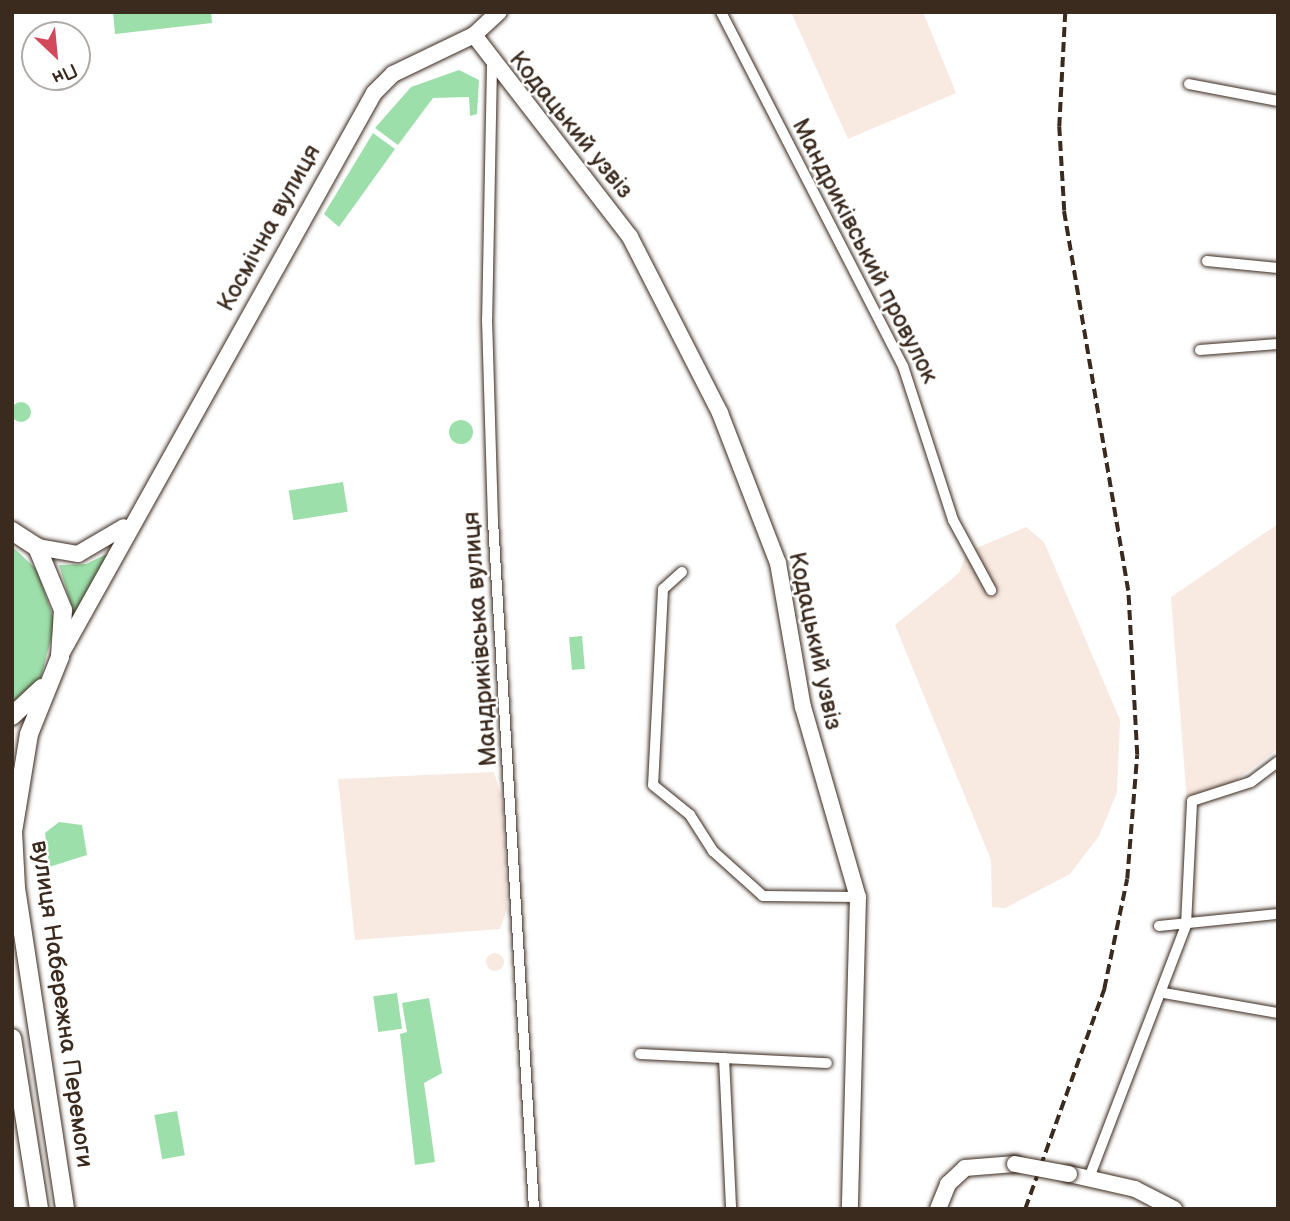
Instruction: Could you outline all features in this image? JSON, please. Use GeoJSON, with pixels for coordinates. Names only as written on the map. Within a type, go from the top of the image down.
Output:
{"type":"FeatureCollection","features":[{"type":"Feature","properties":{"kind":"main road"},"geometry":{"type":"LineString","coordinates":[[12,531],[37,547]]}},
{"type":"Feature","properties":{"kind":"main road","name":"вулиця Набережна Перемоги"},"geometry":{"type":"LineString","coordinates":[[37,547],[58,588],[60,657],[47,683],[19,776],[14,859],[65,1209]]}},
{"type":"Feature","properties":{"kind":"main road","name":"вулиця Набережна Перемоги"},"geometry":{"type":"LineString","coordinates":[[12,716],[47,683]]}},
{"type":"Feature","properties":{"kind":"main road"},"geometry":{"type":"LineString","coordinates":[[12,1038],[39,1209]]}},
{"type":"Feature","properties":{"kind":"street","name":"Мандриківський провулок"},"geometry":{"type":"LineString","coordinates":[[722,12],[903,366],[953,520],[991,590]]}},
{"type":"Feature","properties":{"kind":"street","name":"Космічна вулиця"},"geometry":{"type":"LineString","coordinates":[[60,657],[134,518],[374,93],[393,74],[474,35],[492,15]]}},
{"type":"Feature","properties":{"kind":"street","name":"Кодацький узвіз"},"geometry":{"type":"LineString","coordinates":[[474,35],[492,65],[630,237],[720,413],[778,563],[803,707],[858,897],[850,1209]]}},
{"type":"Feature","properties":{"kind":"street","name":"Мандриківська вулиця"},"geometry":{"type":"LineString","coordinates":[[492,65],[486,319],[493,521],[534,1209]]}},
{"type":"Feature","properties":{"kind":"street"},"geometry":{"type":"LineString","coordinates":[[1189,84],[1278,101]]}},
{"type":"Feature","properties":{"kind":"street"},"geometry":{"type":"LineString","coordinates":[[1207,261],[1278,268]]}},
{"type":"Feature","properties":{"kind":"street"},"geometry":{"type":"LineString","coordinates":[[1200,350],[1278,344]]}},
{"type":"Feature","properties":{"kind":"street","name":"Космічна вулиця"},"geometry":{"type":"LineString","coordinates":[[37,547],[78,554],[111,539],[134,518]]}},
{"type":"Feature","properties":{"kind":"street"},"geometry":{"type":"LineString","coordinates":[[682,572],[663,589],[653,785],[690,815],[713,851],[763,896],[858,897]]}},
{"type":"Feature","properties":{"kind":"street"},"geometry":{"type":"LineString","coordinates":[[1089,1178],[1140,1032],[1164,993],[1186,925],[1192,801],[1251,782],[1278,762]]}},
{"type":"Feature","properties":{"kind":"street"},"geometry":{"type":"LineString","coordinates":[[1159,926],[1278,914]]}},
{"type":"Feature","properties":{"kind":"street"},"geometry":{"type":"LineString","coordinates":[[1164,993],[1278,1013]]}},
{"type":"Feature","properties":{"kind":"street"},"geometry":{"type":"LineString","coordinates":[[640,1054],[827,1063]]}},
{"type":"Feature","properties":{"kind":"street"},"geometry":{"type":"LineString","coordinates":[[724,1058],[731,1209]]}},
{"type":"Feature","properties":{"kind":"street"},"geometry":{"type":"LineString","coordinates":[[938,1209],[948,1184],[965,1168],[1015,1164],[1135,1189],[1174,1209]]}},
{"type":"Feature","properties":{"kind":"shaded area"},"geometry":{"type":"Polygon","coordinates":[[[791,12],[923,12],[956,93],[848,139],[791,12]]]}},
{"type":"Feature","properties":{"kind":"shaded area"},"geometry":{"type":"Polygon","coordinates":[[[1278,524],[1278,749],[1229,785],[1187,801],[1171,597],[1278,524]]]}},
{"type":"Feature","properties":{"kind":"shaded area"},"geometry":{"type":"Polygon","coordinates":[[[1026,527],[1044,542],[1120,720],[1117,792],[1099,836],[1070,874],[1005,908],[992,907],[991,860],[895,625],[959,573],[967,552],[1026,527]]]}},
{"type":"Feature","properties":{"kind":"shaded area"},"geometry":{"type":"Polygon","coordinates":[[[494,772],[503,803],[507,908],[500,929],[355,940],[338,779],[494,772]]]}},
{"type":"Feature","properties":{"kind":"shaded area"},"geometry":{"type":"Polygon","coordinates":[[[495,953],[501,956],[504,962],[501,968],[495,971],[489,968],[486,962],[489,956],[495,953]]]}},
{"type":"Feature","properties":{"kind":"green space"},"geometry":{"type":"Polygon","coordinates":[[[113,12],[211,12],[212,23],[115,34],[113,12]]]}},
{"type":"Feature","properties":{"kind":"green space"},"geometry":{"type":"Polygon","coordinates":[[[459,70],[479,80],[477,114],[470,116],[469,97],[433,98],[398,145],[375,128],[411,87],[459,70]]]}},
{"type":"Feature","properties":{"kind":"green space"},"geometry":{"type":"Polygon","coordinates":[[[373,133],[395,149],[339,227],[324,214],[373,133]]]}},
{"type":"Feature","properties":{"kind":"green space"},"geometry":{"type":"Polygon","coordinates":[[[21,402],[28,405],[31,412],[28,419],[21,422],[14,419],[11,412],[14,405],[21,402]]]}},
{"type":"Feature","properties":{"kind":"green space"},"geometry":{"type":"Polygon","coordinates":[[[461,420],[469,424],[473,432],[469,440],[461,444],[453,440],[449,432],[453,424],[461,420]]]}},
{"type":"Feature","properties":{"kind":"green space"},"geometry":{"type":"Polygon","coordinates":[[[343,482],[348,512],[293,520],[289,491],[343,482]]]}},
{"type":"Feature","properties":{"kind":"green space"},"geometry":{"type":"Polygon","coordinates":[[[12,546],[37,570],[55,623],[41,677],[12,707],[12,546]]]}},
{"type":"Feature","properties":{"kind":"green space"},"geometry":{"type":"Polygon","coordinates":[[[111,552],[76,620],[59,565],[86,564],[111,552]]]}},
{"type":"Feature","properties":{"kind":"green space"},"geometry":{"type":"Polygon","coordinates":[[[582,636],[585,669],[572,670],[569,637],[582,636]]]}},
{"type":"Feature","properties":{"kind":"green space"},"geometry":{"type":"Polygon","coordinates":[[[59,822],[82,825],[87,855],[49,867],[45,833],[59,822]]]}},
{"type":"Feature","properties":{"kind":"green space"},"geometry":{"type":"Polygon","coordinates":[[[397,993],[402,1029],[378,1032],[373,996],[397,993]]]}},
{"type":"Feature","properties":{"kind":"green space"},"geometry":{"type":"Polygon","coordinates":[[[429,998],[442,1073],[424,1083],[435,1162],[415,1165],[400,1034],[407,1032],[402,1003],[429,998]]]}},
{"type":"Feature","properties":{"kind":"green space"},"geometry":{"type":"Polygon","coordinates":[[[177,1111],[185,1155],[162,1159],[154,1115],[177,1111]]]}},
{"type":"Feature","properties":{"kind":"railway"},"geometry":{"type":"LineString","coordinates":[[1025,1209],[1104,989],[1127,879],[1137,755],[1128,591],[1064,211],[1059,127],[1065,12]]}}]}
